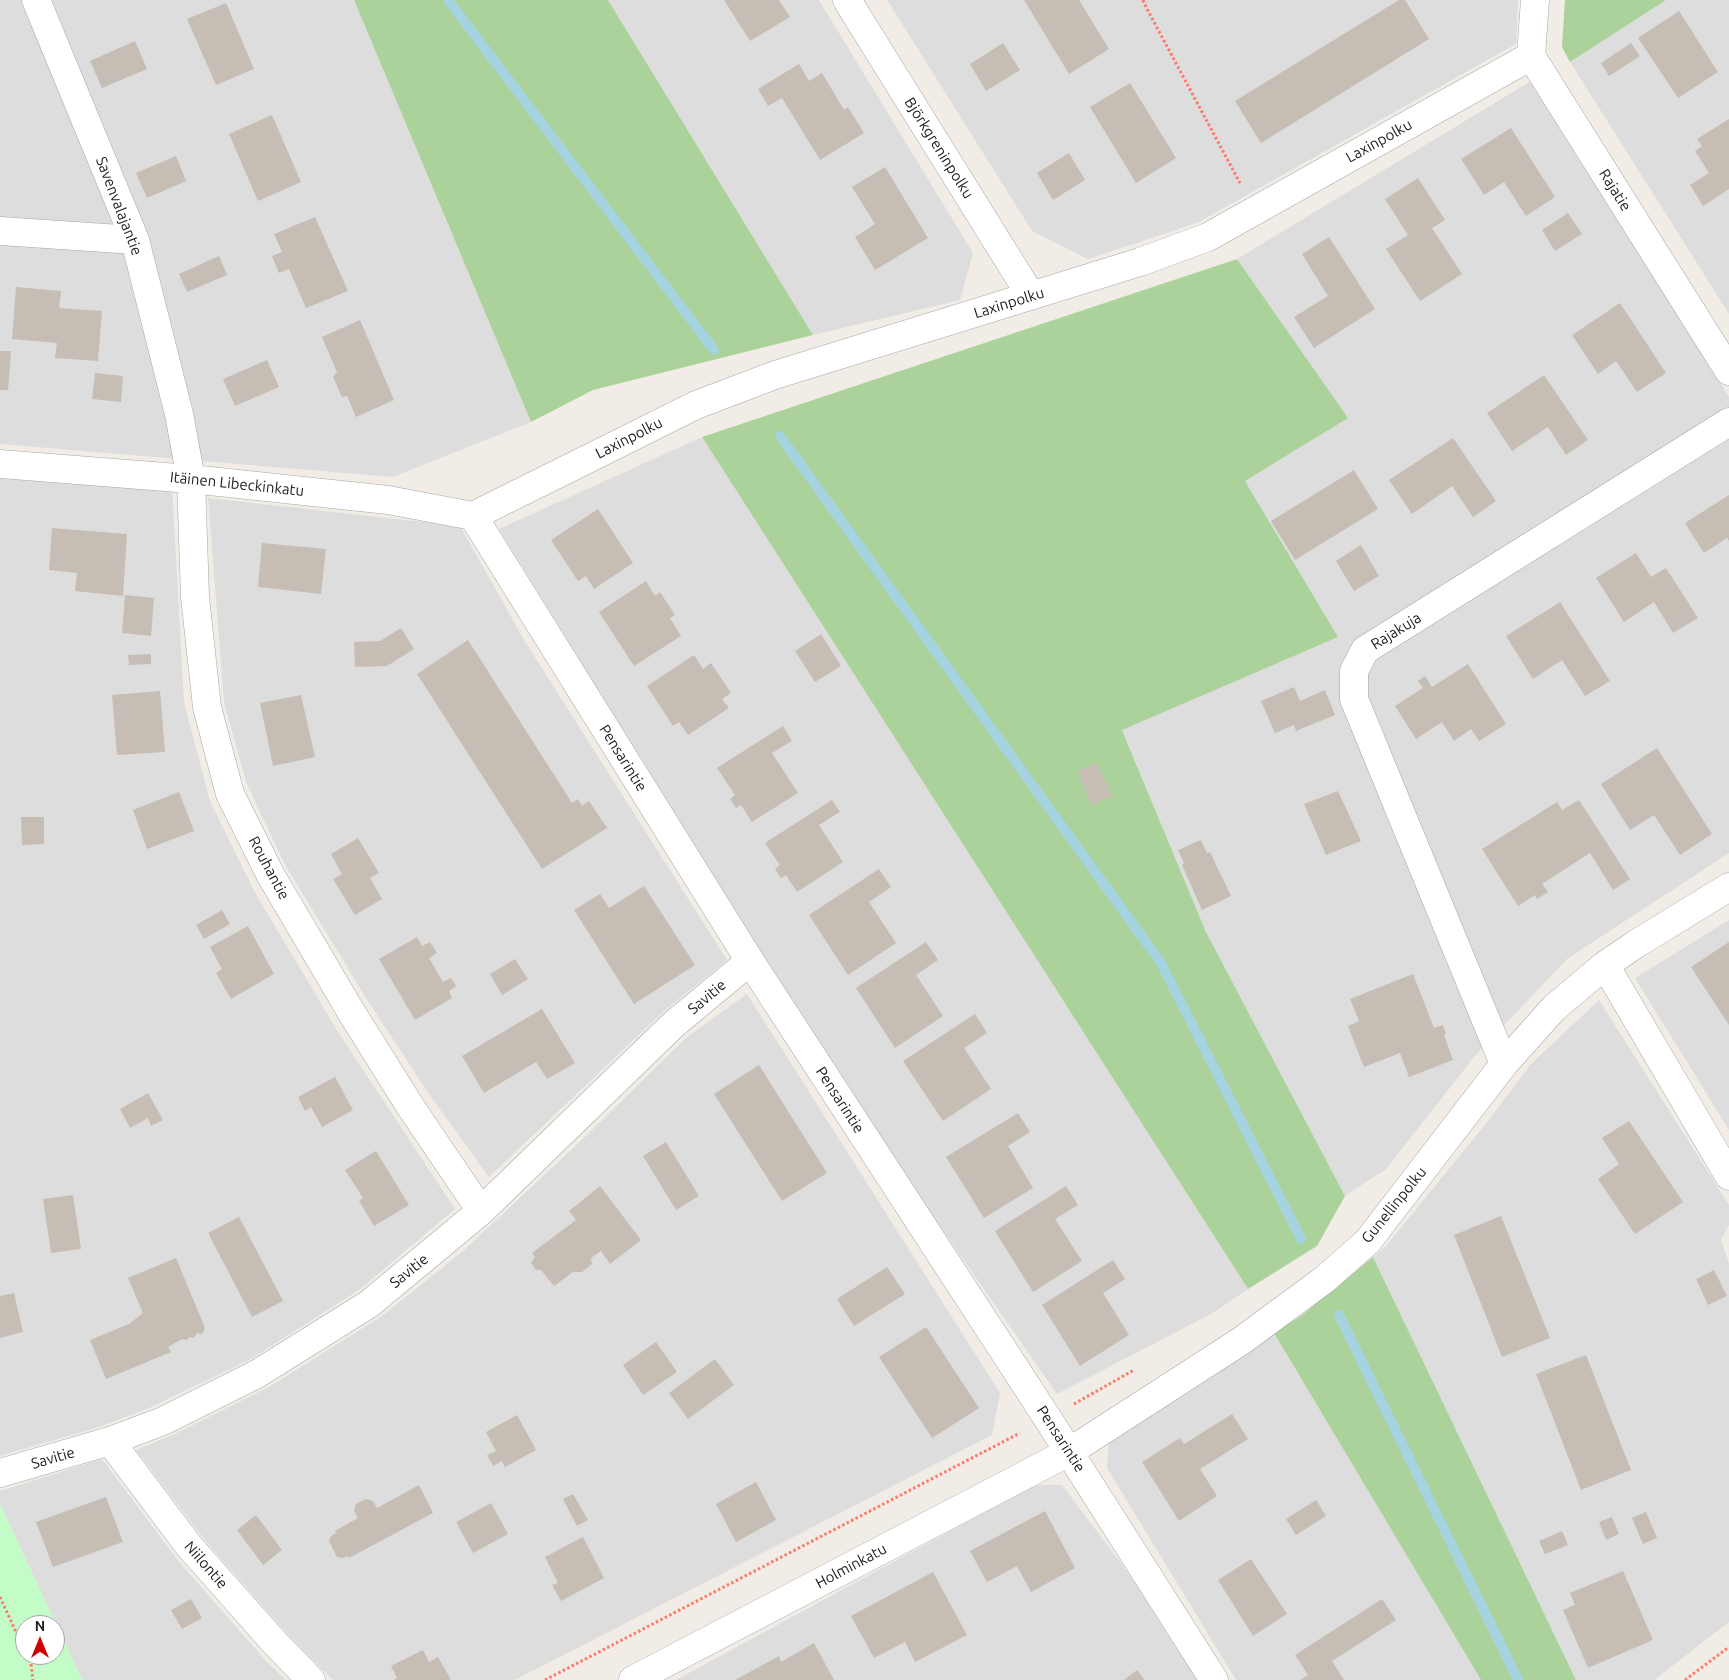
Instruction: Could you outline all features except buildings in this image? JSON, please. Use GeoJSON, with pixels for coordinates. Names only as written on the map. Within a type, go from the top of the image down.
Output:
{"type":"FeatureCollection","features":[{"type":"Feature","properties":{"kind":"street","name":"Savenvalajantie"},"geometry":{"type":"LineString","coordinates":[[36,0],[135,240],[179,414],[192,479]]}},
{"type":"Feature","properties":{"kind":"street","name":"Björkgreninpolku"},"geometry":{"type":"LineString","coordinates":[[847,0],[1031,296]]}},
{"type":"Feature","properties":{"kind":"street"},"geometry":{"type":"LineString","coordinates":[[1530,56],[1535,0]]}},
{"type":"Feature","properties":{"kind":"street","name":"Laxinpolku"},"geometry":{"type":"LineString","coordinates":[[473,516],[696,404],[775,375],[1140,262],[1208,237],[1530,56]]}},
{"type":"Feature","properties":{"kind":"street","name":"Rajatie"},"geometry":{"type":"LineString","coordinates":[[1530,56],[1729,371]]}},
{"type":"Feature","properties":{"kind":"street"},"geometry":{"type":"LineString","coordinates":[[0,231],[135,240]]}},
{"type":"Feature","properties":{"kind":"street","name":"Rajakuja"},"geometry":{"type":"LineString","coordinates":[[1504,1064],[1354,698],[1354,671],[1365,650],[1729,422]]}},
{"type":"Feature","properties":{"kind":"street","name":"Itäinen Libeckinkatu"},"geometry":{"type":"LineString","coordinates":[[0,464],[192,479],[388,500],[473,516]]}},
{"type":"Feature","properties":{"kind":"street","name":"Rouhantie"},"geometry":{"type":"LineString","coordinates":[[192,479],[195,597],[207,707],[230,794],[270,874],[350,1010],[410,1106],[480,1211]]}},
{"type":"Feature","properties":{"kind":"street","name":"Pensarintie"},"geometry":{"type":"LineString","coordinates":[[473,516],[750,961],[1069,1452],[1214,1680]]}},
{"type":"Feature","properties":{"kind":"street","name":"Gunellinpolku"},"geometry":{"type":"LineString","coordinates":[[1069,1452],[1241,1341],[1325,1279],[1368,1241],[1504,1064],[1554,1008],[1605,965],[1729,888]]}},
{"type":"Feature","properties":{"kind":"street","name":"Savitie"},"geometry":{"type":"LineString","coordinates":[[0,1473],[110,1441],[163,1421],[257,1374],[369,1304],[480,1211],[674,1024],[750,961]]}},
{"type":"Feature","properties":{"kind":"street"},"geometry":{"type":"LineString","coordinates":[[1605,965],[1729,1176]]}},
{"type":"Feature","properties":{"kind":"street","name":"Niilontie"},"geometry":{"type":"LineString","coordinates":[[110,1441],[189,1546],[275,1644],[311,1680]]}},
{"type":"Feature","properties":{"kind":"street","name":"Holminkatu"},"geometry":{"type":"LineString","coordinates":[[633,1680],[1069,1452]]}},
{"type":"Feature","properties":{"kind":"path"},"geometry":{"type":"LineString","coordinates":[[1143,0],[1256,211]]}},
{"type":"Feature","properties":{"kind":"path"},"geometry":{"type":"LineString","coordinates":[[0,1598],[15,1630]]}},
{"type":"Feature","properties":{"kind":"path"},"geometry":{"type":"LineString","coordinates":[[1686,1680],[1729,1647]]}},
{"type":"Feature","properties":{"kind":"path"},"geometry":{"type":"LineString","coordinates":[[31,1665],[34,1680]]}},
{"type":"Feature","properties":{"kind":"shaded area"},"geometry":{"type":"Polygon","coordinates":[[[0,0],[354,0],[531,422],[393,477],[0,444],[0,0]]]}},
{"type":"Feature","properties":{"kind":"shaded area"},"geometry":{"type":"Polygon","coordinates":[[[608,0],[819,0],[973,253],[960,300],[813,335],[608,0]]]}},
{"type":"Feature","properties":{"kind":"shaded area"},"geometry":{"type":"Polygon","coordinates":[[[887,0],[1518,0],[1516,44],[1197,223],[1088,259],[1032,231],[887,0]]]}},
{"type":"Feature","properties":{"kind":"shaded area"},"geometry":{"type":"Polygon","coordinates":[[[1666,0],[1729,0],[1729,314],[1570,62],[1666,0]]]}},
{"type":"Feature","properties":{"kind":"shaded area"},"geometry":{"type":"Polygon","coordinates":[[[1531,81],[1729,397],[1729,853],[1567,959],[1474,1057],[1386,1169],[1345,1196],[1206,932],[1122,729],[1338,637],[1245,481],[1347,418],[1237,259],[1531,81]]]}},
{"type":"Feature","properties":{"kind":"shaded area"},"geometry":{"type":"Polygon","coordinates":[[[702,437],[1248,1289],[1213,1313],[1057,1394],[846,1091],[499,529],[702,437]]]}},
{"type":"Feature","properties":{"kind":"shaded area"},"geometry":{"type":"Polygon","coordinates":[[[0,474],[172,485],[184,703],[210,801],[254,891],[338,1032],[455,1209],[359,1290],[251,1359],[147,1409],[96,1428],[0,1456],[0,474]]]}},
{"type":"Feature","properties":{"kind":"shaded area"},"geometry":{"type":"Polygon","coordinates":[[[208,498],[460,526],[524,640],[727,960],[663,1012],[489,1177],[431,1097],[366,998],[284,863],[246,782],[224,702],[208,498]]]}},
{"type":"Feature","properties":{"kind":"shaded area"},"geometry":{"type":"Polygon","coordinates":[[[1729,920],[1729,1130],[1635,978],[1729,920]]]}},
{"type":"Feature","properties":{"kind":"shaded area"},"geometry":{"type":"Polygon","coordinates":[[[747,994],[1000,1393],[992,1435],[515,1680],[333,1680],[291,1638],[204,1539],[136,1450],[177,1433],[269,1387],[382,1316],[462,1252],[586,1136],[687,1037],[747,994]]]}},
{"type":"Feature","properties":{"kind":"shaded area"},"geometry":{"type":"Polygon","coordinates":[[[1599,1000],[1729,1205],[1729,1225],[1721,1240],[1729,1264],[1729,1622],[1654,1680],[1576,1680],[1373,1257],[1386,1246],[1488,1121],[1530,1065],[1599,1000]]]}},
{"type":"Feature","properties":{"kind":"shaded area"},"geometry":{"type":"Polygon","coordinates":[[[1274,1333],[1481,1680],[1236,1680],[1107,1468],[1109,1441],[1274,1333]]]}},
{"type":"Feature","properties":{"kind":"shaded area"},"geometry":{"type":"Polygon","coordinates":[[[102,1459],[179,1562],[268,1663],[286,1680],[82,1680],[65,1644],[65,1615],[52,1615],[0,1504],[0,1491],[102,1459]]]}},
{"type":"Feature","properties":{"kind":"shaded area"},"geometry":{"type":"Polygon","coordinates":[[[1035,1485],[1062,1485],[1129,1574],[1197,1680],[676,1680],[1035,1485]]]}},
{"type":"Feature","properties":{"kind":"green space"},"geometry":{"type":"Polygon","coordinates":[[[354,0],[608,0],[813,335],[593,390],[531,422],[354,0]]]}},
{"type":"Feature","properties":{"kind":"green space"},"geometry":{"type":"Polygon","coordinates":[[[1565,0],[1666,0],[1570,62],[1562,47],[1565,0]]]}},
{"type":"Feature","properties":{"kind":"green space"},"geometry":{"type":"Polygon","coordinates":[[[1237,259],[1348,418],[1245,481],[1338,637],[1122,730],[1206,932],[1345,1196],[1317,1246],[1248,1289],[702,437],[1237,259]]]}},
{"type":"Feature","properties":{"kind":"green space"},"geometry":{"type":"Polygon","coordinates":[[[1373,1257],[1576,1680],[1481,1680],[1274,1333],[1301,1316],[1373,1257]]]}},
{"type":"Feature","properties":{"kind":"green space"},"geometry":{"type":"Polygon","coordinates":[[[0,1504],[52,1615],[15,1615],[15,1665],[65,1665],[65,1644],[82,1680],[0,1680],[0,1504]]]}},
{"type":"Feature","properties":{"kind":"waterway"},"geometry":{"type":"LineString","coordinates":[[448,0],[714,350]]}},
{"type":"Feature","properties":{"kind":"waterway"},"geometry":{"type":"LineString","coordinates":[[780,436],[1161,963],[1301,1239]]}},
{"type":"Feature","properties":{"kind":"waterway"},"geometry":{"type":"LineString","coordinates":[[1339,1315],[1518,1680]]}}]}
